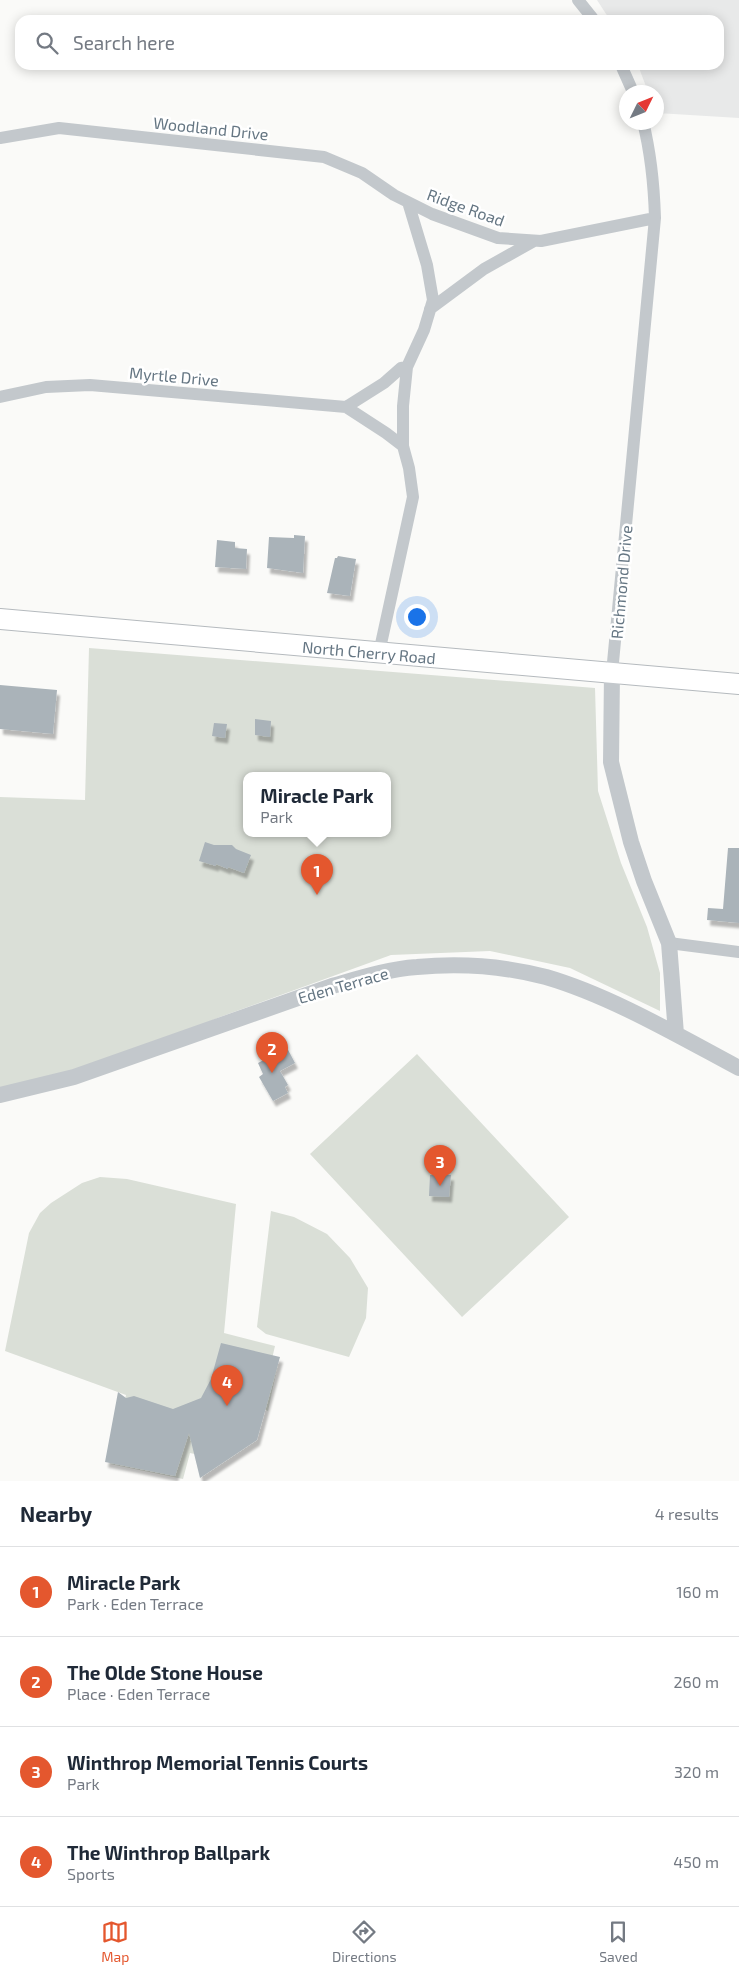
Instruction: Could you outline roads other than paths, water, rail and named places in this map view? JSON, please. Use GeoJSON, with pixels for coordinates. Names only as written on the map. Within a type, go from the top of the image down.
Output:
{"type":"FeatureCollection","features":[{"type":"Feature","properties":{"kind":"main road","name":"North Cherry Road"},"geometry":{"type":"LineString","coordinates":[[0,619],[739,684]]}},
{"type":"Feature","properties":{"kind":"street"},"geometry":{"type":"LineString","coordinates":[[578,0],[590,15]]}},
{"type":"Feature","properties":{"kind":"street"},"geometry":{"type":"LineString","coordinates":[[623,70],[631,85]]}},
{"type":"Feature","properties":{"kind":"street","name":"Woodland Drive"},"geometry":{"type":"LineString","coordinates":[[0,138],[59,128],[324,157],[362,173],[394,195],[408,202]]}},
{"type":"Feature","properties":{"kind":"street","name":"Richmond Drive"},"geometry":{"type":"LineString","coordinates":[[645,130],[654,179],[654,218],[612,673],[611,762],[631,842],[644,881],[669,943],[676,1034]]}},
{"type":"Feature","properties":{"kind":"street","name":"Ridge Road"},"geometry":{"type":"LineString","coordinates":[[408,202],[432,214],[498,238],[534,241],[654,218]]}},
{"type":"Feature","properties":{"kind":"street","name":"Ridge Road"},"geometry":{"type":"LineString","coordinates":[[378,653],[413,497],[410,468],[402,446],[406,367],[424,330],[433,300],[427,265],[408,202]]}},
{"type":"Feature","properties":{"kind":"street","name":"Ridge Road"},"geometry":{"type":"LineString","coordinates":[[430,309],[484,269],[534,241]]}},
{"type":"Feature","properties":{"kind":"street","name":"Ridge Road"},"geometry":{"type":"LineString","coordinates":[[346,407],[384,383],[401,368],[406,367]]}},
{"type":"Feature","properties":{"kind":"street","name":"Myrtle Drive"},"geometry":{"type":"LineString","coordinates":[[0,397],[46,387],[90,385],[346,407]]}},
{"type":"Feature","properties":{"kind":"street"},"geometry":{"type":"LineString","coordinates":[[346,407],[386,433],[402,446]]}},
{"type":"Feature","properties":{"kind":"street"},"geometry":{"type":"LineString","coordinates":[[669,943],[739,952]]}},
{"type":"Feature","properties":{"kind":"street","name":"Eden Terrace"},"geometry":{"type":"LineString","coordinates":[[0,1095],[74,1077],[332,986],[373,974],[416,967],[468,966],[502,968],[545,977],[586,991],[676,1034],[739,1068]]}},
{"type":"Feature","properties":{"kind":"place","name":"Miracle Park"},"geometry":{"type":"Point","coordinates":[317,895]}},
{"type":"Feature","properties":{"kind":"place","name":"The Olde Stone House"},"geometry":{"type":"Point","coordinates":[272,1073]}},
{"type":"Feature","properties":{"kind":"place","name":"Winthrop Memorial Tennis Courts"},"geometry":{"type":"Point","coordinates":[440,1186]}},
{"type":"Feature","properties":{"kind":"place","name":"The Winthrop Ballpark"},"geometry":{"type":"Point","coordinates":[227,1406]}}]}
